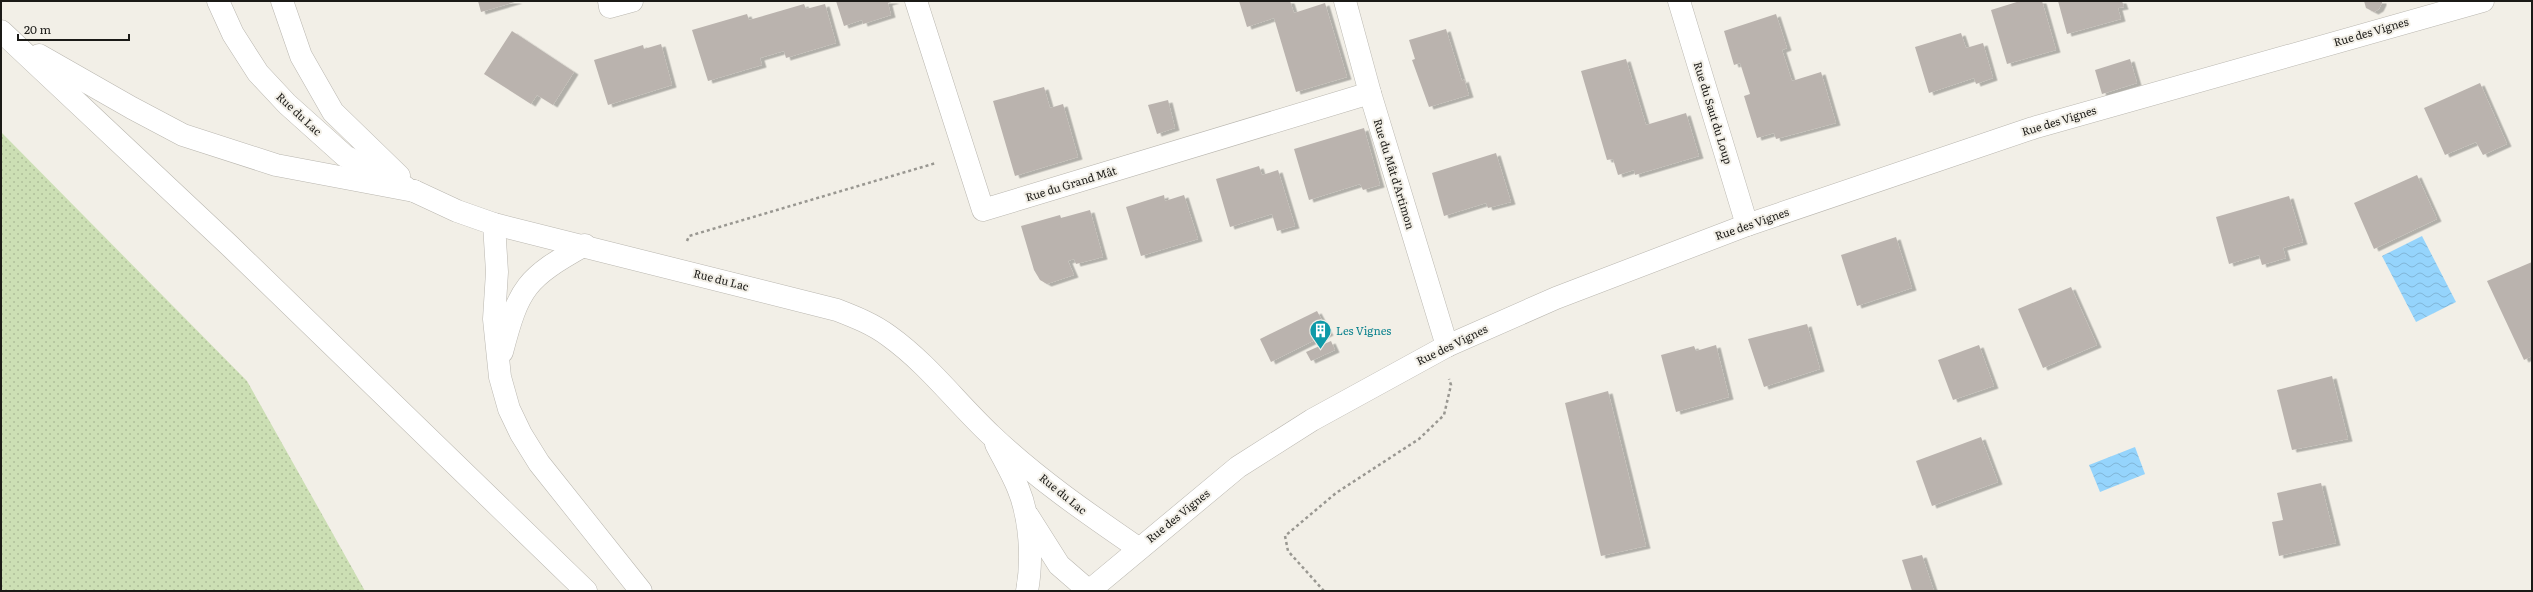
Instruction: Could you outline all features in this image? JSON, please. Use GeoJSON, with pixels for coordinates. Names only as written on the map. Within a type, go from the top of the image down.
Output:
{"type":"FeatureCollection","features":[{"type":"Feature","properties":{"kind":"street","name":"Rue du Lac"},"geometry":{"type":"LineString","coordinates":[[218,1],[233,34],[258,73],[287,104],[345,156],[457,212],[494,224],[585,245],[838,310],[864,320],[888,335],[910,353],[991,436],[1073,504],[1138,548]]}},
{"type":"Feature","properties":{"kind":"street","name":"Rue du Lac"},"geometry":{"type":"LineString","coordinates":[[282,1],[301,56],[333,112],[414,191]]}},
{"type":"Feature","properties":{"kind":"street"},"geometry":{"type":"LineString","coordinates":[[609,1],[610,7],[632,1]]}},
{"type":"Feature","properties":{"kind":"street","name":"Rue du Grand Mât"},"geometry":{"type":"LineString","coordinates":[[916,1],[983,210],[1370,94]]}},
{"type":"Feature","properties":{"kind":"street","name":"Rue du Mât d'Artimon"},"geometry":{"type":"LineString","coordinates":[[1345,1],[1370,94],[1446,346]]}},
{"type":"Feature","properties":{"kind":"street","name":"Rue du Saut du Loup"},"geometry":{"type":"LineString","coordinates":[[1679,1],[1747,225]]}},
{"type":"Feature","properties":{"kind":"street","name":"Rue des Vignes"},"geometry":{"type":"LineString","coordinates":[[1089,591],[1138,548],[1238,467],[1312,420],[1446,346],[1556,298],[1747,225],[2033,128],[2483,1]]}},
{"type":"Feature","properties":{"kind":"street"},"geometry":{"type":"LineString","coordinates":[[3,34],[132,108],[183,134],[276,165],[414,191]]}},
{"type":"Feature","properties":{"kind":"street"},"geometry":{"type":"LineString","coordinates":[[3,34],[230,246],[586,591]]}},
{"type":"Feature","properties":{"kind":"street"},"geometry":{"type":"LineString","coordinates":[[494,224],[497,272],[494,319],[498,364],[509,409],[524,440],[539,463],[641,591]]}},
{"type":"Feature","properties":{"kind":"street"},"geometry":{"type":"LineString","coordinates":[[498,364],[512,318],[525,287],[536,275],[585,245]]}},
{"type":"Feature","properties":{"kind":"street","name":"Rue du Lac"},"geometry":{"type":"LineString","coordinates":[[991,436],[1018,488],[1025,512],[1030,557],[1027,591]]}},
{"type":"Feature","properties":{"kind":"street","name":"Rue du Lac"},"geometry":{"type":"LineString","coordinates":[[1025,512],[1059,565],[1089,591]]}},
{"type":"Feature","properties":{"kind":"path"},"geometry":{"type":"LineString","coordinates":[[724,226],[965,154]]}},
{"type":"Feature","properties":{"kind":"path"},"geometry":{"type":"LineString","coordinates":[[1324,591],[1288,551],[1285,536],[1336,494],[1419,439],[1444,415],[1451,385],[1445,372]]}},
{"type":"Feature","properties":{"kind":"green space"},"geometry":{"type":"Polygon","coordinates":[[[1,132],[247,381],[365,591],[1,591],[1,132]]]}},
{"type":"Feature","properties":{"kind":"water"},"geometry":{"type":"Polygon","coordinates":[[[2422,236],[2456,302],[2416,322],[2382,256],[2422,236]]]}},
{"type":"Feature","properties":{"kind":"water"},"geometry":{"type":"Polygon","coordinates":[[[2135,447],[2145,474],[2100,492],[2089,465],[2135,447]]]}},
{"type":"Feature","properties":{"kind":"building"},"geometry":{"type":"Polygon","coordinates":[[[478,1],[518,1],[481,12],[478,1]]]}},
{"type":"Feature","properties":{"kind":"building"},"geometry":{"type":"Polygon","coordinates":[[[836,1],[895,1],[888,3],[891,15],[863,24],[862,20],[844,26],[836,1]]]}},
{"type":"Feature","properties":{"kind":"building"},"geometry":{"type":"Polygon","coordinates":[[[1239,1],[1290,1],[1294,13],[1325,3],[1347,77],[1296,92],[1274,18],[1247,27],[1239,1]]]}},
{"type":"Feature","properties":{"kind":"building"},"geometry":{"type":"Polygon","coordinates":[[[2020,1],[2042,1],[2056,50],[2007,64],[1991,10],[2020,1]]]}},
{"type":"Feature","properties":{"kind":"building"},"geometry":{"type":"Polygon","coordinates":[[[2058,1],[2122,1],[2124,7],[2118,8],[2121,19],[2067,34],[2058,1]]]}},
{"type":"Feature","properties":{"kind":"building"},"geometry":{"type":"Polygon","coordinates":[[[2364,1],[2382,1],[2382,3],[2379,9],[2374,12],[2366,8],[2364,1]]]}},
{"type":"Feature","properties":{"kind":"building"},"geometry":{"type":"Polygon","coordinates":[[[804,4],[806,9],[825,4],[836,43],[786,58],[784,51],[760,58],[762,65],[708,81],[692,30],[747,14],[749,20],[804,4]]]}},
{"type":"Feature","properties":{"kind":"building"},"geometry":{"type":"Polygon","coordinates":[[[1776,14],[1787,48],[1782,50],[1792,81],[1821,72],[1836,123],[1776,139],[1774,133],[1757,138],[1744,96],[1750,94],[1740,63],[1734,65],[1724,31],[1776,14]]]}},
{"type":"Feature","properties":{"kind":"building"},"geometry":{"type":"Polygon","coordinates":[[[1446,29],[1462,81],[1464,79],[1469,95],[1429,107],[1412,60],[1415,59],[1409,40],[1446,29]]]}},
{"type":"Feature","properties":{"kind":"building"},"geometry":{"type":"Polygon","coordinates":[[[512,31],[574,72],[553,105],[537,95],[531,104],[484,74],[512,31]]]}},
{"type":"Feature","properties":{"kind":"building"},"geometry":{"type":"Polygon","coordinates":[[[1961,33],[1966,48],[1983,43],[1993,78],[1976,84],[1974,78],[1929,93],[1915,47],[1961,33]]]}},
{"type":"Feature","properties":{"kind":"building"},"geometry":{"type":"Polygon","coordinates":[[[661,44],[672,85],[608,105],[594,60],[643,45],[644,49],[661,44]]]}},
{"type":"Feature","properties":{"kind":"building"},"geometry":{"type":"Polygon","coordinates":[[[1626,59],[1646,125],[1686,113],[1699,156],[1635,175],[1634,170],[1618,175],[1613,159],[1607,160],[1581,71],[1626,59]]]}},
{"type":"Feature","properties":{"kind":"building"},"geometry":{"type":"Polygon","coordinates":[[[2130,59],[2137,83],[2102,94],[2095,70],[2130,59]]]}},
{"type":"Feature","properties":{"kind":"building"},"geometry":{"type":"Polygon","coordinates":[[[2480,83],[2507,144],[2483,155],[2476,142],[2445,155],[2424,108],[2480,83]]]}},
{"type":"Feature","properties":{"kind":"building"},"geometry":{"type":"Polygon","coordinates":[[[1044,87],[1050,108],[1063,104],[1078,157],[1015,176],[993,101],[1044,87]]]}},
{"type":"Feature","properties":{"kind":"building"},"geometry":{"type":"Polygon","coordinates":[[[1168,100],[1175,128],[1157,134],[1148,105],[1168,100]]]}},
{"type":"Feature","properties":{"kind":"building"},"geometry":{"type":"Polygon","coordinates":[[[1364,128],[1380,185],[1363,190],[1360,184],[1309,200],[1294,149],[1364,128]]]}},
{"type":"Feature","properties":{"kind":"building"},"geometry":{"type":"Polygon","coordinates":[[[1496,153],[1511,202],[1488,208],[1486,203],[1444,216],[1432,173],[1496,153]]]}},
{"type":"Feature","properties":{"kind":"building"},"geometry":{"type":"Polygon","coordinates":[[[1259,166],[1262,175],[1278,170],[1295,226],[1277,231],[1272,214],[1230,227],[1216,179],[1259,166]]]}},
{"type":"Feature","properties":{"kind":"building"},"geometry":{"type":"Polygon","coordinates":[[[2417,175],[2437,219],[2374,249],[2354,203],[2417,175]]]}},
{"type":"Feature","properties":{"kind":"building"},"geometry":{"type":"Polygon","coordinates":[[[1164,195],[1165,201],[1184,195],[1198,239],[1141,256],[1126,207],[1164,195]]]}},
{"type":"Feature","properties":{"kind":"building"},"geometry":{"type":"Polygon","coordinates":[[[2289,196],[2303,242],[2283,248],[2286,258],[2262,265],[2259,255],[2229,264],[2216,217],[2289,196]]]}},
{"type":"Feature","properties":{"kind":"building"},"geometry":{"type":"Polygon","coordinates":[[[1090,210],[1103,257],[1076,264],[1074,259],[1068,261],[1074,275],[1047,284],[1040,280],[1034,270],[1021,226],[1060,215],[1061,218],[1090,210]]]}},
{"type":"Feature","properties":{"kind":"building"},"geometry":{"type":"Polygon","coordinates":[[[1896,237],[1912,288],[1857,306],[1841,255],[1896,237]]]}},
{"type":"Feature","properties":{"kind":"building"},"geometry":{"type":"Polygon","coordinates":[[[2532,262],[2532,356],[2524,360],[2487,281],[2532,262]]]}},
{"type":"Feature","properties":{"kind":"building"},"geometry":{"type":"Polygon","coordinates":[[[2071,287],[2097,345],[2043,368],[2018,309],[2071,287]]]}},
{"type":"Feature","properties":{"kind":"building"},"geometry":{"type":"Polygon","coordinates":[[[1317,311],[1329,333],[1271,362],[1260,339],[1317,311]]]}},
{"type":"Feature","properties":{"kind":"building"},"geometry":{"type":"Polygon","coordinates":[[[1807,324],[1820,369],[1764,387],[1748,339],[1807,324]]]}},
{"type":"Feature","properties":{"kind":"building","name":"Les Vignes"},"geometry":{"type":"Polygon","coordinates":[[[1331,341],[1335,350],[1311,361],[1306,352],[1331,341]]]}},
{"type":"Feature","properties":{"kind":"building"},"geometry":{"type":"Polygon","coordinates":[[[1716,345],[1729,397],[1676,412],[1661,355],[1694,346],[1696,351],[1716,345]]]}},
{"type":"Feature","properties":{"kind":"building"},"geometry":{"type":"Polygon","coordinates":[[[1979,345],[1994,386],[1953,400],[1938,360],[1979,345]]]}},
{"type":"Feature","properties":{"kind":"building"},"geometry":{"type":"Polygon","coordinates":[[[2332,376],[2348,439],[2292,450],[2277,390],[2332,376]]]}},
{"type":"Feature","properties":{"kind":"building"},"geometry":{"type":"Polygon","coordinates":[[[1608,391],[1646,546],[1601,556],[1565,403],[1608,391]]]}},
{"type":"Feature","properties":{"kind":"building"},"geometry":{"type":"Polygon","coordinates":[[[1981,437],[1998,482],[1932,506],[1916,461],[1981,437]]]}},
{"type":"Feature","properties":{"kind":"building"},"geometry":{"type":"Polygon","coordinates":[[[2321,483],[2336,543],[2279,556],[2272,522],[2283,520],[2277,493],[2321,483]]]}},
{"type":"Feature","properties":{"kind":"building"},"geometry":{"type":"Polygon","coordinates":[[[1922,555],[1934,591],[1912,591],[1902,560],[1922,555]]]}},
{"type":"Feature","properties":{"kind":"place","name":"Les Vignes"},"geometry":{"type":"Point","coordinates":[1321,350]}}]}
